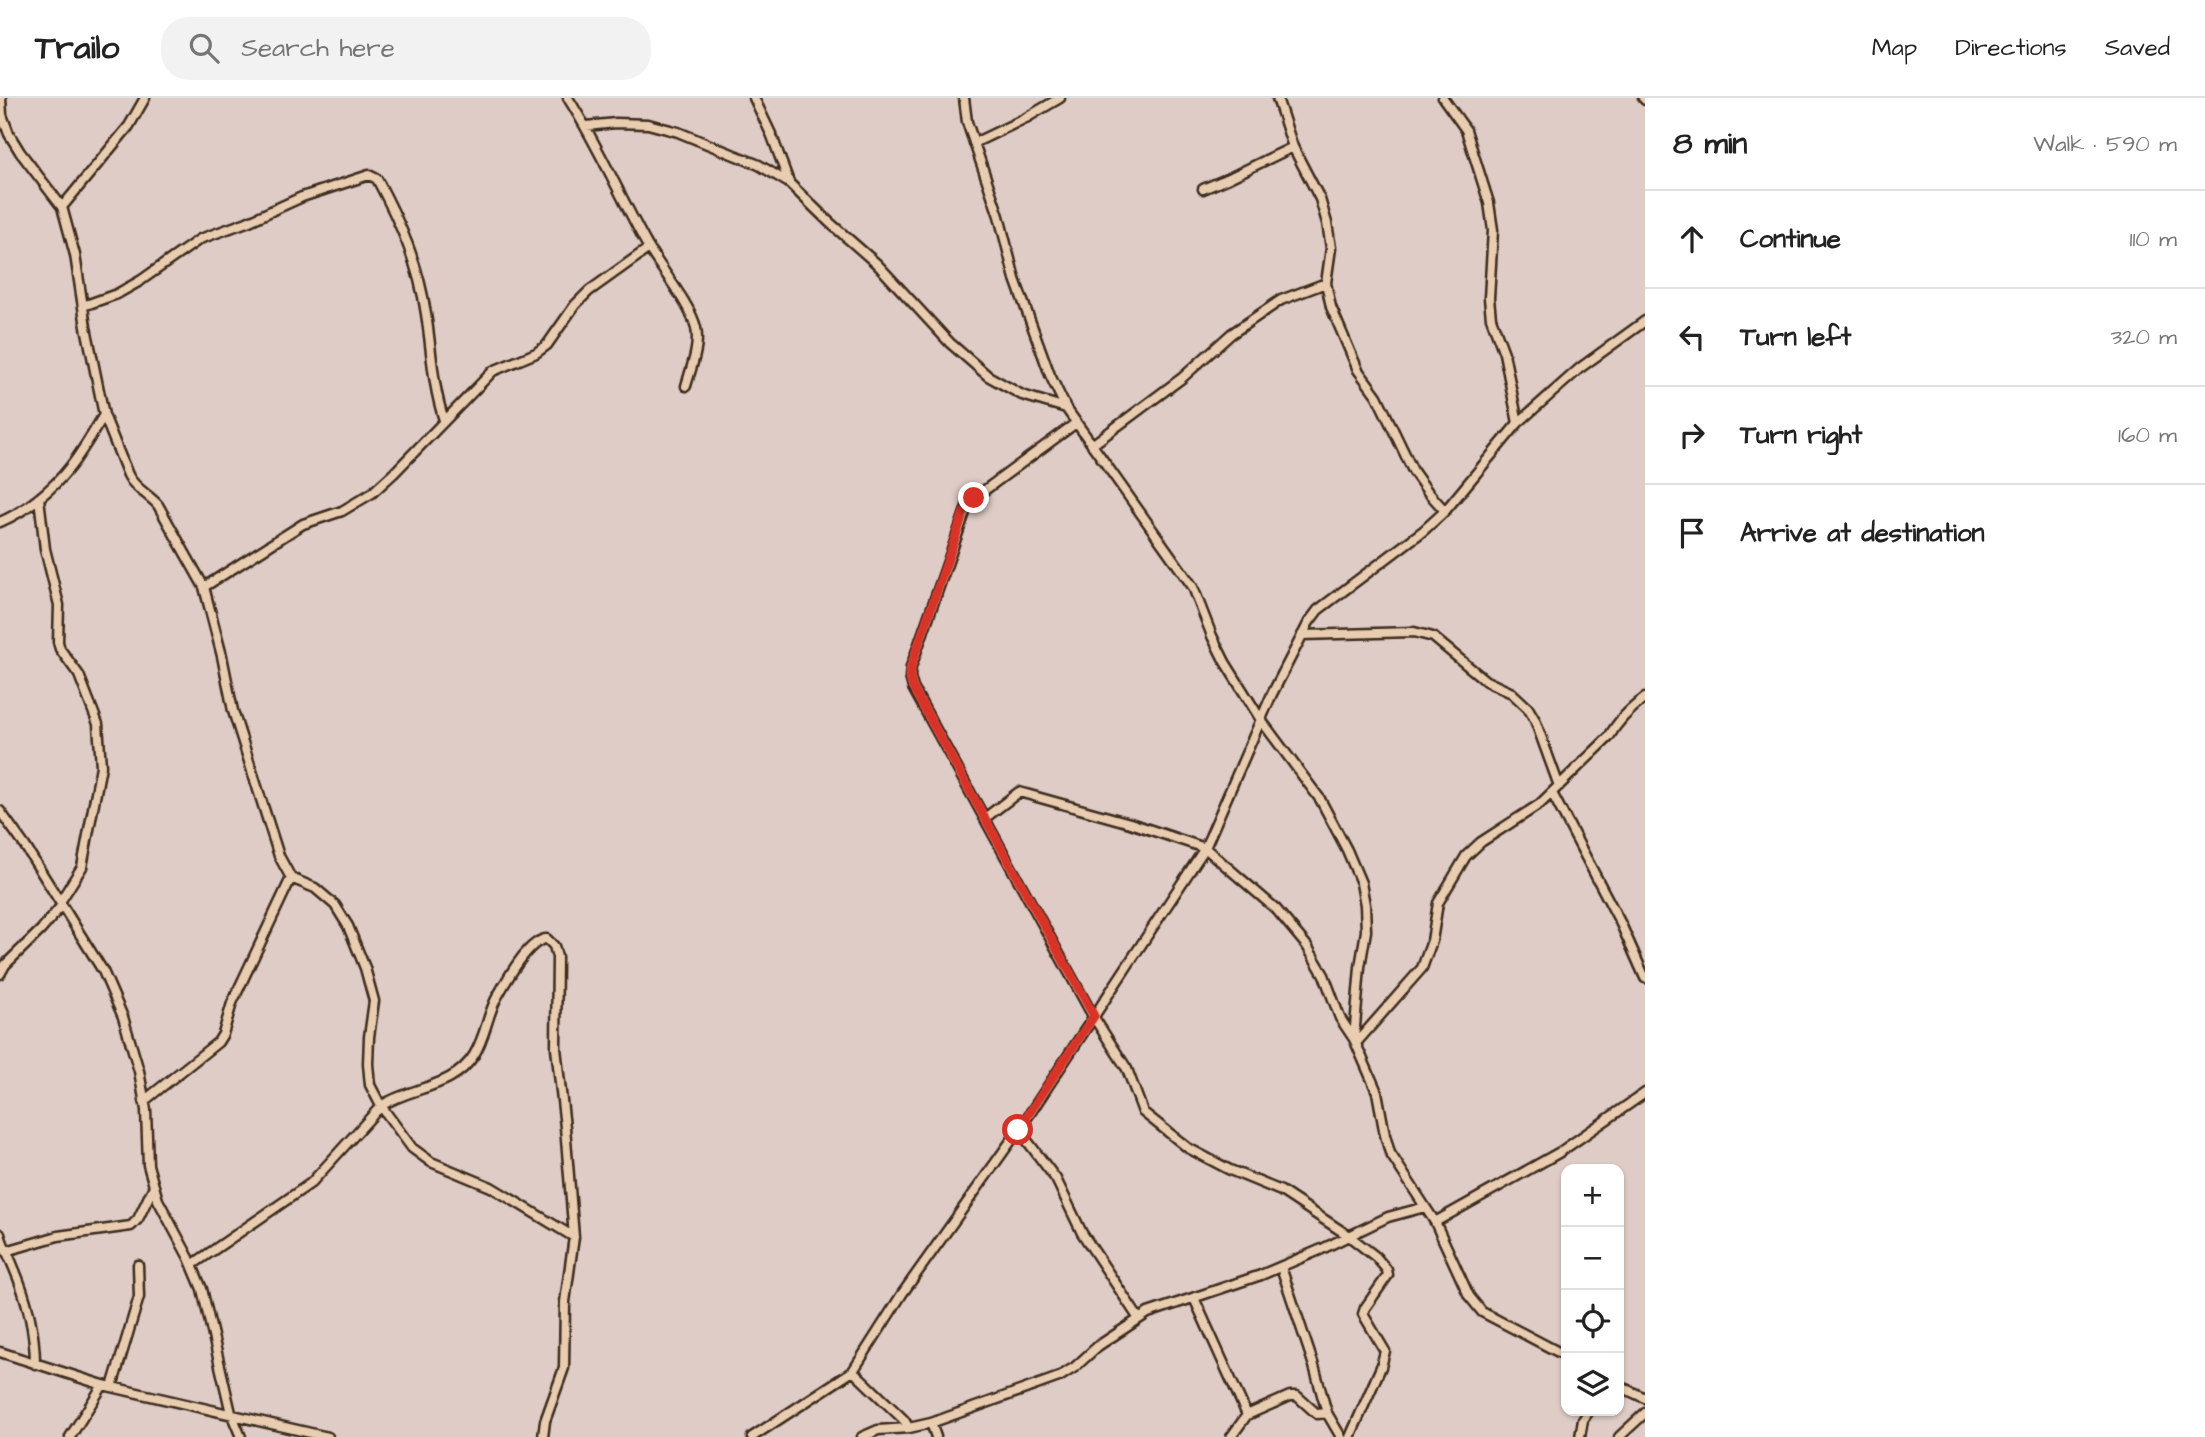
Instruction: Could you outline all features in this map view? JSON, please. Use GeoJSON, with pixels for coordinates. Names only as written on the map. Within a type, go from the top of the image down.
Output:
{"type":"FeatureCollection","features":[{"type":"Feature","properties":{"kind":"street"},"geometry":{"type":"LineString","coordinates":[[1,98],[2,115],[9,134],[62,206],[75,255],[104,415],[132,484],[148,494],[158,505],[204,587],[233,711],[279,856],[291,878],[315,887],[335,905],[348,926],[365,968],[374,1001],[369,1037],[370,1085],[381,1106],[412,1149],[431,1162],[491,1187],[574,1237]]}},
{"type":"Feature","properties":{"kind":"street"},"geometry":{"type":"LineString","coordinates":[[62,206],[129,126],[145,98]]}},
{"type":"Feature","properties":{"kind":"street"},"geometry":{"type":"LineString","coordinates":[[568,98],[586,126],[649,248],[692,317],[697,330],[697,344],[686,386]]}},
{"type":"Feature","properties":{"kind":"street"},"geometry":{"type":"LineString","coordinates":[[754,98],[772,136],[789,183]]}},
{"type":"Feature","properties":{"kind":"street"},"geometry":{"type":"LineString","coordinates":[[964,98],[967,122],[999,216],[1014,279],[1050,375],[1066,408],[1194,586],[1212,636],[1225,662],[1261,720],[1320,799],[1361,883],[1366,931],[1360,967],[1355,1041]]}},
{"type":"Feature","properties":{"kind":"street"},"geometry":{"type":"LineString","coordinates":[[974,143],[1060,98]]}},
{"type":"Feature","properties":{"kind":"street"},"geometry":{"type":"LineString","coordinates":[[1277,98],[1293,147],[1320,199],[1327,223],[1331,248],[1326,283],[1331,307],[1358,370],[1377,397],[1413,471],[1427,492],[1445,511]]}},
{"type":"Feature","properties":{"kind":"street"},"geometry":{"type":"LineString","coordinates":[[1443,98],[1466,130],[1489,203],[1493,230],[1489,298],[1491,318],[1504,354],[1518,423]]}},
{"type":"Feature","properties":{"kind":"street"},"geometry":{"type":"LineString","coordinates":[[586,126],[648,124],[678,132],[759,165],[789,183],[877,264],[950,343],[988,376],[1022,395],[1066,408]]}},
{"type":"Feature","properties":{"kind":"street"},"geometry":{"type":"LineString","coordinates":[[1203,188],[1293,147]]}},
{"type":"Feature","properties":{"kind":"street"},"geometry":{"type":"LineString","coordinates":[[83,306],[117,294],[140,281],[200,239],[247,222],[302,197],[373,176],[399,219],[413,258],[426,314],[434,385],[444,420]]}},
{"type":"Feature","properties":{"kind":"street"},"geometry":{"type":"LineString","coordinates":[[204,587],[303,524],[342,511],[372,493],[493,370],[536,353],[547,345],[575,305],[589,291],[649,248]]}},
{"type":"Feature","properties":{"kind":"street"},"geometry":{"type":"LineString","coordinates":[[1092,445],[1182,378],[1231,334],[1281,300],[1326,283]]}},
{"type":"Feature","properties":{"kind":"street"},"geometry":{"type":"LineString","coordinates":[[752,1437],[853,1371],[902,1294],[1018,1130],[1205,848],[1261,720],[1302,635],[1318,610],[1423,531],[1445,511],[1518,423],[1580,368],[1645,321]]}},
{"type":"Feature","properties":{"kind":"street"},"geometry":{"type":"LineString","coordinates":[[0,522],[39,498],[71,467],[104,415]]}},
{"type":"Feature","properties":{"kind":"street"},"geometry":{"type":"LineString","coordinates":[[1076,423],[968,504],[911,667],[910,677],[913,688],[1094,1016],[1127,1069],[1147,1117],[1188,1148],[1230,1170],[1281,1191],[1349,1236],[1388,1270],[1388,1275],[1363,1314],[1385,1351],[1381,1367],[1350,1437]]}},
{"type":"Feature","properties":{"kind":"street"},"geometry":{"type":"LineString","coordinates":[[0,974],[5,965],[41,930],[82,867],[101,766],[98,724],[79,675],[58,642],[60,605],[45,549],[39,498]]}},
{"type":"Feature","properties":{"kind":"street"},"geometry":{"type":"LineString","coordinates":[[1302,635],[1414,632],[1433,637],[1486,681],[1512,693],[1528,708],[1535,720],[1556,789],[1645,978]]}},
{"type":"Feature","properties":{"kind":"street"},"geometry":{"type":"LineString","coordinates":[[1355,1041],[1422,968],[1432,941],[1438,903],[1466,856],[1481,842],[1540,804],[1609,737],[1616,724],[1630,709],[1645,698]]}},
{"type":"Feature","properties":{"kind":"street"},"geometry":{"type":"LineString","coordinates":[[985,818],[1019,792],[1118,819],[1205,848],[1276,909],[1307,946],[1324,975],[1340,1018],[1355,1041],[1377,1092],[1390,1153],[1435,1222],[1469,1296],[1482,1312],[1561,1353]]}},
{"type":"Feature","properties":{"kind":"street"},"geometry":{"type":"LineString","coordinates":[[0,811],[103,971],[123,1017],[139,1070],[148,1165],[158,1200],[202,1289],[230,1413],[241,1437]]}},
{"type":"Feature","properties":{"kind":"street"},"geometry":{"type":"LineString","coordinates":[[144,1101],[218,1042],[232,1003],[291,878]]}},
{"type":"Feature","properties":{"kind":"street"},"geometry":{"type":"LineString","coordinates":[[192,1265],[312,1183],[381,1106],[394,1097],[453,1077],[467,1065],[486,1030],[495,1001],[516,966],[533,944],[540,939],[547,939],[554,946],[557,957],[556,1048],[574,1237],[565,1302],[564,1368],[545,1421],[543,1437]]}},
{"type":"Feature","properties":{"kind":"street"},"geometry":{"type":"LineString","coordinates":[[1435,1222],[1560,1152],[1645,1093]]}},
{"type":"Feature","properties":{"kind":"street"},"geometry":{"type":"LineString","coordinates":[[1018,1130],[1056,1179],[1082,1233],[1139,1319]]}},
{"type":"Feature","properties":{"kind":"street"},"geometry":{"type":"LineString","coordinates":[[6,1251],[58,1236],[131,1226],[138,1219],[154,1186]]}},
{"type":"Feature","properties":{"kind":"street"},"geometry":{"type":"LineString","coordinates":[[862,1437],[878,1430],[931,1423],[1059,1377],[1075,1367],[1098,1346],[1148,1313],[1282,1267],[1388,1217],[1425,1207]]}},
{"type":"Feature","properties":{"kind":"street"},"geometry":{"type":"LineString","coordinates":[[0,1234],[32,1319],[35,1364]]}},
{"type":"Feature","properties":{"kind":"street"},"geometry":{"type":"LineString","coordinates":[[71,1437],[108,1386],[139,1297],[138,1265]]}},
{"type":"Feature","properties":{"kind":"street"},"geometry":{"type":"LineString","coordinates":[[1282,1267],[1326,1413],[1341,1437]]}},
{"type":"Feature","properties":{"kind":"street"},"geometry":{"type":"LineString","coordinates":[[1194,1298],[1247,1415]]}},
{"type":"Feature","properties":{"kind":"street"},"geometry":{"type":"LineString","coordinates":[[0,1352],[108,1386],[328,1437]]}},
{"type":"Feature","properties":{"kind":"street"},"geometry":{"type":"LineString","coordinates":[[853,1371],[909,1428]]}},
{"type":"Feature","properties":{"kind":"street"},"geometry":{"type":"LineString","coordinates":[[1624,1388],[1645,1398]]}},
{"type":"Feature","properties":{"kind":"street"},"geometry":{"type":"LineString","coordinates":[[1231,1437],[1247,1415],[1282,1399],[1297,1396],[1317,1414],[1326,1413]]}},
{"type":"Feature","properties":{"kind":"street"},"geometry":{"type":"LineString","coordinates":[[1619,1437],[1645,1413]]}},
{"type":"Feature","properties":{"kind":"street"},"geometry":{"type":"LineString","coordinates":[[1580,1437],[1586,1416]]}},
{"type":"Feature","properties":{"kind":"street"},"geometry":{"type":"LineString","coordinates":[[931,1423],[936,1437]]}},
{"type":"Feature","properties":{"kind":"route"},"geometry":{"type":"LineString","coordinates":[[974,498],[964,512],[911,667],[910,677],[913,688],[1094,1016],[1018,1130]]}}]}
